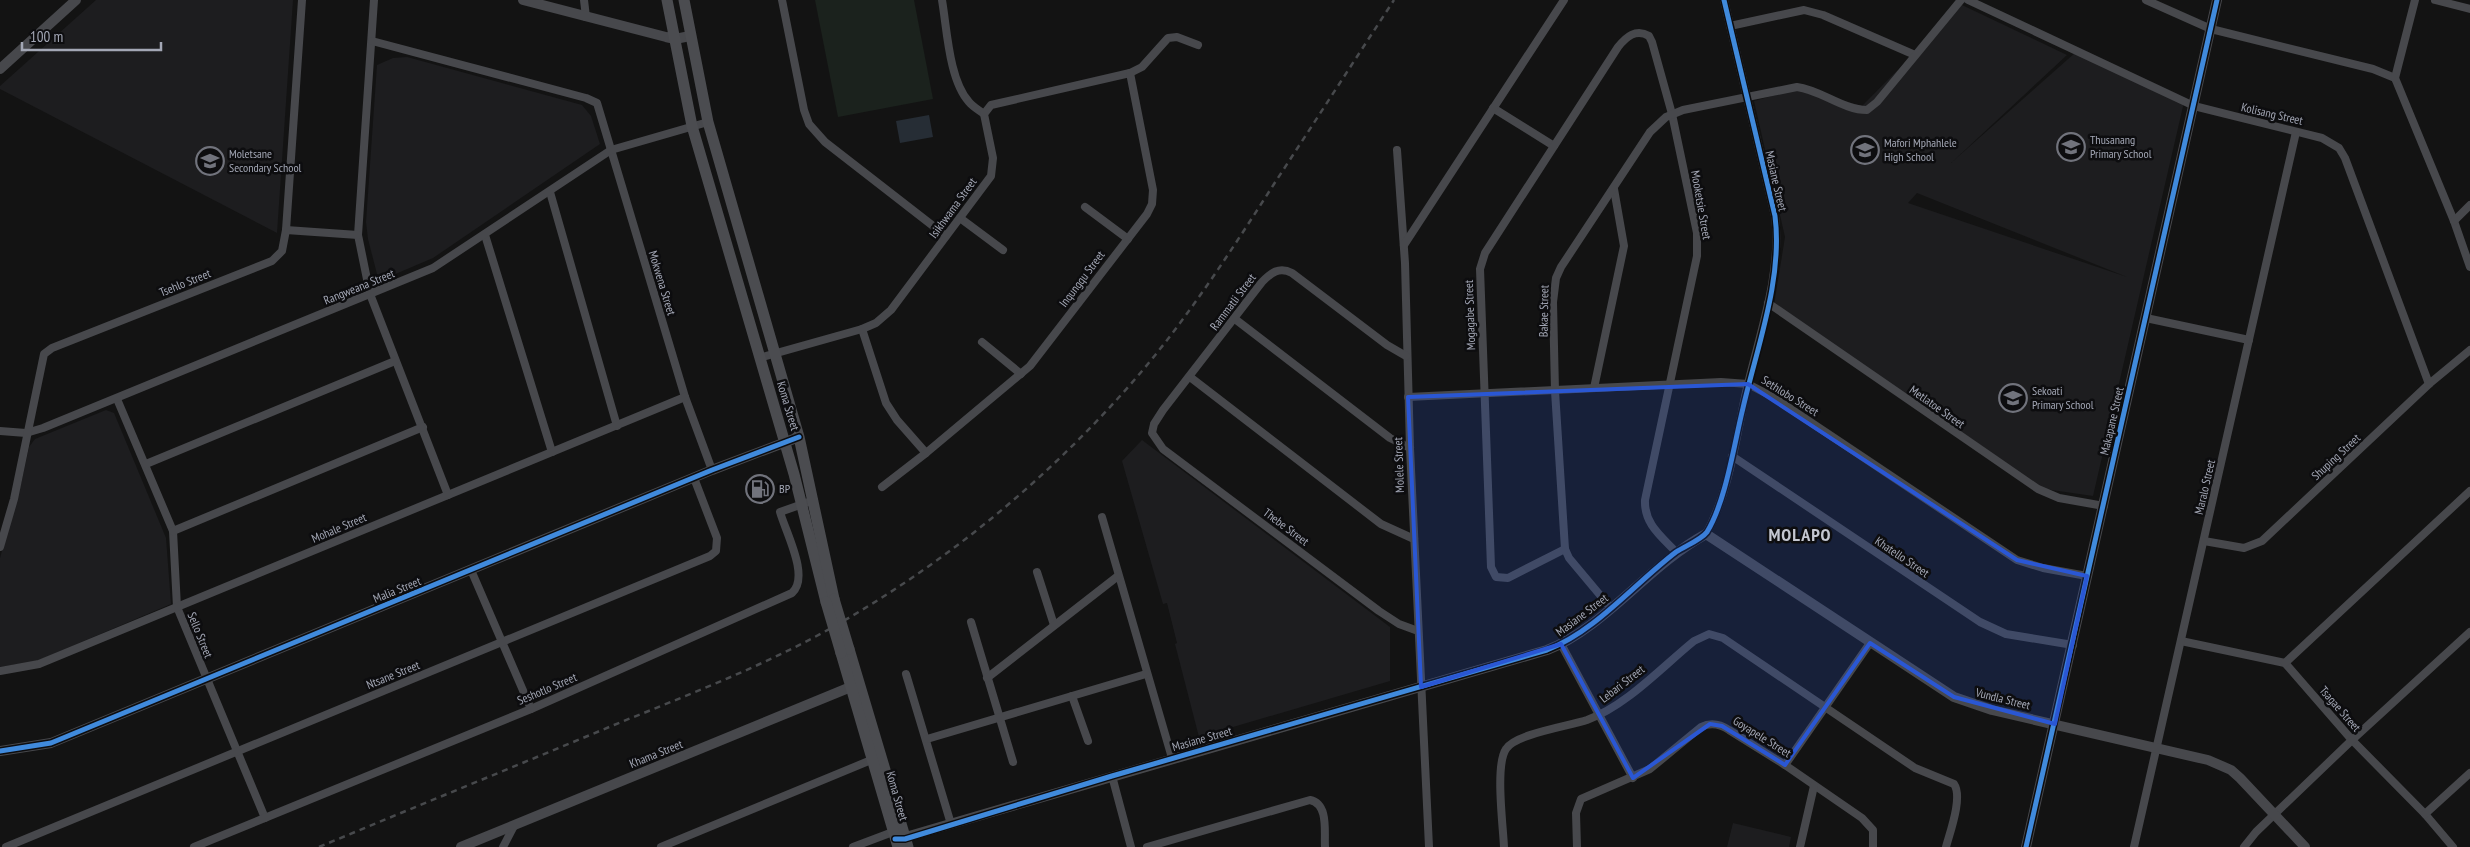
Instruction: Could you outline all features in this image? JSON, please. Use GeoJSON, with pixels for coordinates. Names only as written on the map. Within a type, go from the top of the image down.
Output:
{"type":"FeatureCollection","features":[{"type":"Feature","properties":{"kind":"main road","name":"Koma Street"},"geometry":{"type":"LineString","coordinates":[[667,0],[692,126],[900,839]]}},
{"type":"Feature","properties":{"kind":"main road","name":"Koma Street"},"geometry":{"type":"LineString","coordinates":[[684,0],[708,122],[799,437],[814,500],[830,600]]}},
{"type":"Feature","properties":{"kind":"street"},"geometry":{"type":"LineString","coordinates":[[0,69],[76,0]]}},
{"type":"Feature","properties":{"kind":"street","name":"Tsehlo Street"},"geometry":{"type":"LineString","coordinates":[[0,547],[14,499],[41,360],[48,351],[272,261],[282,251],[286,230],[302,0]]}},
{"type":"Feature","properties":{"kind":"street"},"geometry":{"type":"LineString","coordinates":[[374,0],[358,235],[370,294],[448,495]]}},
{"type":"Feature","properties":{"kind":"street"},"geometry":{"type":"LineString","coordinates":[[523,0],[675,39],[690,36]]}},
{"type":"Feature","properties":{"kind":"street"},"geometry":{"type":"LineString","coordinates":[[584,0],[586,17]]}},
{"type":"Feature","properties":{"kind":"street"},"geometry":{"type":"LineString","coordinates":[[782,0],[804,110],[814,131],[825,142],[946,236]]}},
{"type":"Feature","properties":{"kind":"street"},"geometry":{"type":"LineString","coordinates":[[942,0],[957,78],[966,98],[984,114],[995,102],[1130,73],[1142,67],[1168,38],[1177,37],[1198,45]]}},
{"type":"Feature","properties":{"kind":"street"},"geometry":{"type":"LineString","coordinates":[[1404,246],[1564,0]]}},
{"type":"Feature","properties":{"kind":"street","name":"Masiane Street"},"geometry":{"type":"LineString","coordinates":[[900,839],[1377,698],[1528,657],[1561,644],[1575,636],[1676,552],[1706,534],[1716,512],[1732,456],[1768,303],[1775,264],[1777,231],[1724,0]]}},
{"type":"Feature","properties":{"kind":"street"},"geometry":{"type":"LineString","coordinates":[[1730,26],[1796,11],[1813,12],[1915,55],[1961,0]]}},
{"type":"Feature","properties":{"kind":"street","name":"Kolisang Street"},"geometry":{"type":"LineString","coordinates":[[1968,0],[2194,106],[2332,142],[2345,158],[2429,384]]}},
{"type":"Feature","properties":{"kind":"street"},"geometry":{"type":"LineString","coordinates":[[2146,0],[2211,29],[2373,69],[2395,78]]}},
{"type":"Feature","properties":{"kind":"street","name":"Makapane Street"},"geometry":{"type":"LineString","coordinates":[[2026,847],[2218,0]]}},
{"type":"Feature","properties":{"kind":"street"},"geometry":{"type":"LineString","coordinates":[[2415,0],[2395,78],[2454,221],[2470,267]]}},
{"type":"Feature","properties":{"kind":"street"},"geometry":{"type":"LineString","coordinates":[[2435,0],[2470,8]]}},
{"type":"Feature","properties":{"kind":"street","name":"Mogagabe Street"},"geometry":{"type":"LineString","coordinates":[[1565,549],[1508,578],[1502,579],[1493,573],[1489,561],[1483,394],[1481,262],[1623,40],[1633,33],[1645,34]]}},
{"type":"Feature","properties":{"kind":"street","name":"Mooketsie Street"},"geometry":{"type":"LineString","coordinates":[[1645,34],[1652,42],[1672,114],[1698,245],[1646,488],[1644,510],[1651,526],[1676,552]]}},
{"type":"Feature","properties":{"kind":"street","name":"Mokwena Street"},"geometry":{"type":"LineString","coordinates":[[372,41],[595,101],[599,107],[685,397],[712,470]]}},
{"type":"Feature","properties":{"kind":"street","name":"Bakae Street"},"geometry":{"type":"LineString","coordinates":[[1565,549],[1555,390],[1553,302],[1556,278],[1650,132],[1658,122],[1672,114],[1797,87],[1815,91],[1857,108],[1867,110],[1877,102],[1915,55]]}},
{"type":"Feature","properties":{"kind":"street","name":"Inqungqu Street"},"geometry":{"type":"LineString","coordinates":[[882,487],[1021,374],[1036,358],[1146,214],[1154,197],[1152,178],[1130,73]]}},
{"type":"Feature","properties":{"kind":"street"},"geometry":{"type":"LineString","coordinates":[[1493,108],[1554,146]]}},
{"type":"Feature","properties":{"kind":"street","name":"Isikhwama Street"},"geometry":{"type":"LineString","coordinates":[[759,358],[862,329],[876,323],[892,310],[992,171],[993,158],[984,114]]}},
{"type":"Feature","properties":{"kind":"street","name":"Rangweana Street"},"geometry":{"type":"LineString","coordinates":[[0,431],[26,433],[117,399],[433,268],[611,150],[708,122]]}},
{"type":"Feature","properties":{"kind":"street","name":"Maralo Street"},"geometry":{"type":"LineString","coordinates":[[2134,847],[2296,132]]}},
{"type":"Feature","properties":{"kind":"street","name":"Molele Street"},"geometry":{"type":"LineString","coordinates":[[1397,150],[1404,246],[1406,356],[1429,847]]}},
{"type":"Feature","properties":{"kind":"street"},"geometry":{"type":"LineString","coordinates":[[1594,388],[1624,246],[1622,223],[1614,189]]}},
{"type":"Feature","properties":{"kind":"street"},"geometry":{"type":"LineString","coordinates":[[550,192],[617,426]]}},
{"type":"Feature","properties":{"kind":"street"},"geometry":{"type":"LineString","coordinates":[[2454,221],[2470,205]]}},
{"type":"Feature","properties":{"kind":"street"},"geometry":{"type":"LineString","coordinates":[[1085,207],[1128,239]]}},
{"type":"Feature","properties":{"kind":"street"},"geometry":{"type":"LineString","coordinates":[[960,218],[1003,250]]}},
{"type":"Feature","properties":{"kind":"street"},"geometry":{"type":"LineString","coordinates":[[286,230],[358,235]]}},
{"type":"Feature","properties":{"kind":"street"},"geometry":{"type":"LineString","coordinates":[[485,235],[552,452]]}},
{"type":"Feature","properties":{"kind":"street","name":"Rammatli Street"},"geometry":{"type":"LineString","coordinates":[[1152,429],[1163,410],[1262,282],[1275,271],[1284,270],[1292,273],[1387,345],[1406,356]]}},
{"type":"Feature","properties":{"kind":"street","name":"Metlatoe Street"},"geometry":{"type":"LineString","coordinates":[[1768,303],[2038,489],[2059,498],[2104,506]]}},
{"type":"Feature","properties":{"kind":"street"},"geometry":{"type":"LineString","coordinates":[[2146,318],[2249,340]]}},
{"type":"Feature","properties":{"kind":"street"},"geometry":{"type":"LineString","coordinates":[[1235,319],[1390,438],[1410,448]]}},
{"type":"Feature","properties":{"kind":"street"},"geometry":{"type":"LineString","coordinates":[[862,329],[886,403],[897,420],[926,453]]}},
{"type":"Feature","properties":{"kind":"street"},"geometry":{"type":"LineString","coordinates":[[982,342],[1021,374]]}},
{"type":"Feature","properties":{"kind":"street","name":"Shuping Street"},"geometry":{"type":"LineString","coordinates":[[2204,541],[2244,548],[2262,541],[2429,384],[2470,350]]}},
{"type":"Feature","properties":{"kind":"street"},"geometry":{"type":"LineString","coordinates":[[146,464],[395,361]]}},
{"type":"Feature","properties":{"kind":"street"},"geometry":{"type":"LineString","coordinates":[[1190,377],[1381,524],[1414,538]]}},
{"type":"Feature","properties":{"kind":"street","name":"Sethlobo Street"},"geometry":{"type":"LineString","coordinates":[[1408,397],[1721,382],[1748,384],[1773,397],[2016,560],[2043,568],[2087,576]]}},
{"type":"Feature","properties":{"kind":"street","name":"Mohale Street"},"geometry":{"type":"LineString","coordinates":[[0,671],[39,664],[685,397]]}},
{"type":"Feature","properties":{"kind":"street","name":"Sello Street"},"geometry":{"type":"LineString","coordinates":[[117,399],[173,531],[177,607],[265,818]]}},
{"type":"Feature","properties":{"kind":"street"},"geometry":{"type":"LineString","coordinates":[[173,531],[422,427]]}},
{"type":"Feature","properties":{"kind":"street","name":"Thebe Street"},"geometry":{"type":"LineString","coordinates":[[1152,429],[1154,438],[1163,449],[1391,619],[1418,630]]}},
{"type":"Feature","properties":{"kind":"street","name":"Malia Street"},"geometry":{"type":"LineString","coordinates":[[0,751],[51,743],[712,470],[799,437]]}},
{"type":"Feature","properties":{"kind":"street","name":"Khatello Street"},"geometry":{"type":"LineString","coordinates":[[1732,456],[1980,622],[2006,634],[2072,644]]}},
{"type":"Feature","properties":{"kind":"street","name":"Ntsane Street"},"geometry":{"type":"LineString","coordinates":[[6,847],[713,554],[717,547],[717,538],[694,478]]}},
{"type":"Feature","properties":{"kind":"street"},"geometry":{"type":"LineString","coordinates":[[2181,640],[2285,663],[2470,491]]}},
{"type":"Feature","properties":{"kind":"street","name":"Seshotlo Street"},"geometry":{"type":"LineString","coordinates":[[194,847],[531,709],[792,593],[799,585],[800,573],[780,512],[814,500]]}},
{"type":"Feature","properties":{"kind":"street","name":"Masiane Street"},"geometry":{"type":"LineString","coordinates":[[1102,516],[1146,674],[1172,758]]}},
{"type":"Feature","properties":{"kind":"street","name":"Vundla Street"},"geometry":{"type":"LineString","coordinates":[[1706,534],[1870,644],[1954,697],[1974,705],[2208,760],[2231,770],[2305,847]]}},
{"type":"Feature","properties":{"kind":"street"},"geometry":{"type":"LineString","coordinates":[[1565,549],[1569,558],[1610,607]]}},
{"type":"Feature","properties":{"kind":"street"},"geometry":{"type":"LineString","coordinates":[[471,570],[531,709]]}},
{"type":"Feature","properties":{"kind":"street"},"geometry":{"type":"LineString","coordinates":[[1036,572],[1054,625]]}},
{"type":"Feature","properties":{"kind":"street"},"geometry":{"type":"LineString","coordinates":[[988,678],[1118,576]]}},
{"type":"Feature","properties":{"kind":"street"},"geometry":{"type":"LineString","coordinates":[[971,622],[1013,762]]}},
{"type":"Feature","properties":{"kind":"street"},"geometry":{"type":"LineString","coordinates":[[2244,847],[2249,839],[2352,740],[2470,632]]}},
{"type":"Feature","properties":{"kind":"street","name":"Lebari Street"},"geometry":{"type":"LineString","coordinates":[[1504,847],[1501,769],[1507,747],[1515,740],[1598,716],[1618,704],[1694,641],[1709,634],[1723,638],[1826,706]]}},
{"type":"Feature","properties":{"kind":"street"},"geometry":{"type":"LineString","coordinates":[[1561,644],[1633,778]]}},
{"type":"Feature","properties":{"kind":"street"},"geometry":{"type":"LineString","coordinates":[[1785,764],[1870,644]]}},
{"type":"Feature","properties":{"kind":"street","name":"Tsagae Street"},"geometry":{"type":"LineString","coordinates":[[2285,663],[2352,740],[2425,814],[2453,847]]}},
{"type":"Feature","properties":{"kind":"street"},"geometry":{"type":"LineString","coordinates":[[906,674],[951,824]]}},
{"type":"Feature","properties":{"kind":"street"},"geometry":{"type":"LineString","coordinates":[[926,739],[1146,674]]}},
{"type":"Feature","properties":{"kind":"street","name":"Khama Street"},"geometry":{"type":"LineString","coordinates":[[461,847],[855,685]]}},
{"type":"Feature","properties":{"kind":"street"},"geometry":{"type":"LineString","coordinates":[[1072,696],[1088,740]]}},
{"type":"Feature","properties":{"kind":"street"},"geometry":{"type":"LineString","coordinates":[[1826,706],[1915,768],[1954,784],[1957,788],[1957,799],[1946,847]]}},
{"type":"Feature","properties":{"kind":"street","name":"Goyapele Street"},"geometry":{"type":"LineString","coordinates":[[1577,847],[1576,813],[1581,799],[1633,778],[1660,762],[1702,727],[1710,724],[1722,726],[1785,764],[1869,824],[1873,830],[1873,847]]}},
{"type":"Feature","properties":{"kind":"street"},"geometry":{"type":"LineString","coordinates":[[661,847],[876,758]]}},
{"type":"Feature","properties":{"kind":"street"},"geometry":{"type":"LineString","coordinates":[[2425,814],[2470,773]]}},
{"type":"Feature","properties":{"kind":"street"},"geometry":{"type":"LineString","coordinates":[[1112,776],[1131,847]]}},
{"type":"Feature","properties":{"kind":"street"},"geometry":{"type":"LineString","coordinates":[[1800,847],[1814,786]]}},
{"type":"Feature","properties":{"kind":"street"},"geometry":{"type":"LineString","coordinates":[[1147,847],[1310,800],[1317,803],[1322,809],[1325,847]]}},
{"type":"Feature","properties":{"kind":"street"},"geometry":{"type":"LineString","coordinates":[[503,847],[514,826]]}},
{"type":"Feature","properties":{"kind":"street"},"geometry":{"type":"LineString","coordinates":[[853,847],[900,839]]}},
{"type":"Feature","properties":{"kind":"highlighted area"},"geometry":{"type":"Polygon","coordinates":[[[1748,384],[2017,560],[2087,576],[2055,724],[1954,697],[1870,643],[1785,765],[1722,726],[1710,724],[1633,778],[1561,644],[1421,687],[1408,397],[1748,384]]]}},
{"type":"Feature","properties":{"kind":"shaded area","name":"Moletsane Secondary School"},"geometry":{"type":"Polygon","coordinates":[[[96,0],[293,0],[277,233],[0,89],[0,86],[96,0]]]}},
{"type":"Feature","properties":{"kind":"shaded area"},"geometry":{"type":"Polygon","coordinates":[[[815,0],[914,0],[933,99],[838,117],[815,0]]]}},
{"type":"Feature","properties":{"kind":"shaded area"},"geometry":{"type":"Polygon","coordinates":[[[1962,5],[2067,55],[1951,163],[2076,52],[2184,102],[2093,496],[2045,489],[1774,305],[1785,237],[1754,101],[1800,88],[1862,106],[1962,5]],[[1917,193],[1908,203],[2127,277],[1917,193]]]}},
{"type":"Feature","properties":{"kind":"shaded area"},"geometry":{"type":"Polygon","coordinates":[[[407,57],[582,105],[591,116],[600,144],[433,258],[386,278],[378,278],[368,239],[366,222],[377,65],[393,58],[407,57]]]}},
{"type":"Feature","properties":{"kind":"shaded area"},"geometry":{"type":"Polygon","coordinates":[[[929,115],[933,137],[900,143],[896,121],[929,115]]]}},
{"type":"Feature","properties":{"kind":"shaded area"},"geometry":{"type":"Polygon","coordinates":[[[106,410],[114,413],[166,538],[171,604],[37,661],[0,667],[0,558],[22,480],[29,447],[35,439],[106,410]]]}},
{"type":"Feature","properties":{"kind":"shaded area"},"geometry":{"type":"Polygon","coordinates":[[[1142,440],[1390,627],[1390,681],[1199,737],[1175,644],[1177,643],[1167,603],[1163,604],[1122,461],[1142,440]]]}},
{"type":"Feature","properties":{"kind":"shaded area"},"geometry":{"type":"Polygon","coordinates":[[[1733,823],[1791,837],[1789,847],[1727,847],[1733,823]]]}},
{"type":"Feature","properties":{"kind":"railway"},"geometry":{"type":"LineString","coordinates":[[319,847],[700,690],[785,652],[880,599],[919,573],[994,516],[1030,486],[1097,421],[1169,338],[1223,262],[1394,0]]}},
{"type":"Feature","properties":{"kind":"cycle path"},"geometry":{"type":"LineString","coordinates":[[895,839],[905,839],[1112,776],[1547,650],[1565,642],[1582,631],[1676,552],[1707,532],[1714,519],[1729,472],[1767,313],[1775,264],[1776,240],[1775,216],[1724,0]]}},
{"type":"Feature","properties":{"kind":"cycle path"},"geometry":{"type":"LineString","coordinates":[[2026,847],[2217,0]]}},
{"type":"Feature","properties":{"kind":"cycle path"},"geometry":{"type":"LineString","coordinates":[[0,751],[51,743],[712,470],[799,437]]}},
{"type":"Feature","properties":{"kind":"place","name":"Thusanang Primary School"},"geometry":{"type":"Point","coordinates":[2071,147]}},
{"type":"Feature","properties":{"kind":"place","name":"Mafori Mphahlele High School"},"geometry":{"type":"Point","coordinates":[1865,150]}},
{"type":"Feature","properties":{"kind":"place","name":"Moletsane Secondary School"},"geometry":{"type":"Point","coordinates":[210,161]}},
{"type":"Feature","properties":{"kind":"place","name":"Sekoati Primary School"},"geometry":{"type":"Point","coordinates":[2013,398]}},
{"type":"Feature","properties":{"kind":"place","name":"BP"},"geometry":{"type":"Point","coordinates":[760,489]}},
{"type":"Feature","properties":{"kind":"district","name":"MOLAPO"},"geometry":{"type":"Point","coordinates":[1800,535]}}]}
